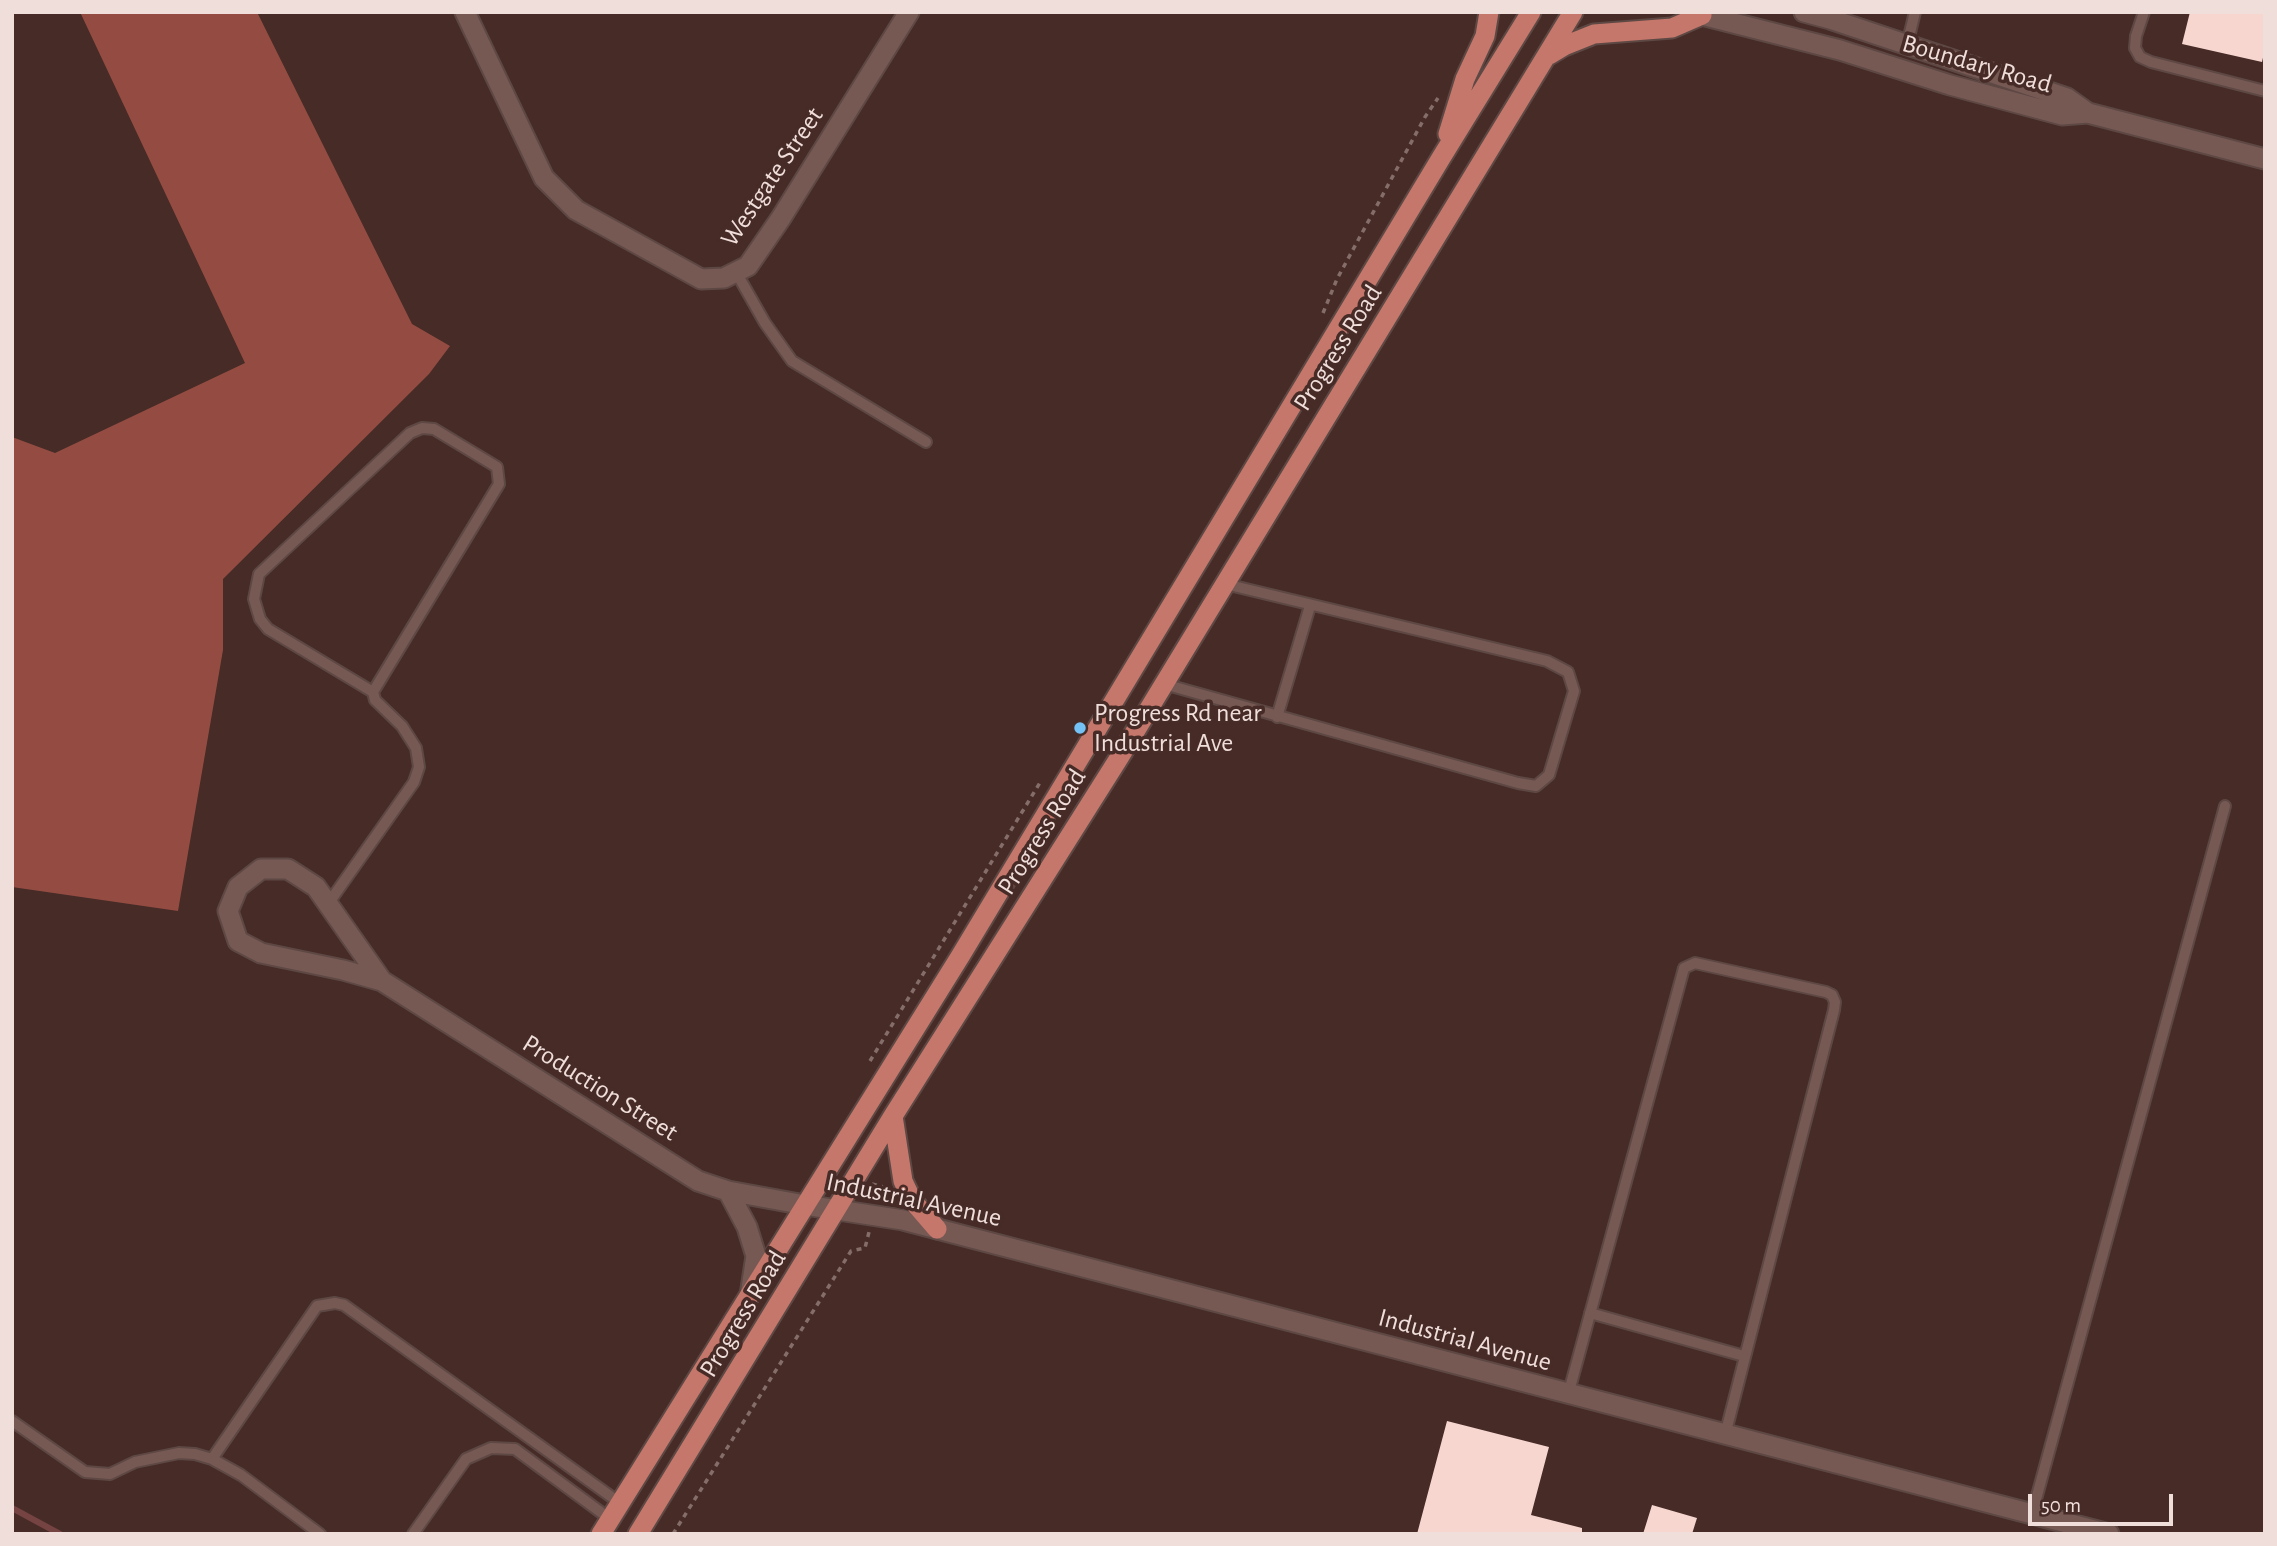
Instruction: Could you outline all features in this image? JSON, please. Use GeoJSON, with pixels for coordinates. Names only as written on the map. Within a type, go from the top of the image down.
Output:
{"type":"FeatureCollection","features":[{"type":"Feature","properties":{"kind":"main road"},"geometry":{"type":"LineString","coordinates":[[1441,158],[1465,79],[1486,36],[1489,12]]}},
{"type":"Feature","properties":{"kind":"main road","name":"Progress Road"},"geometry":{"type":"LineString","coordinates":[[610,1518],[961,955],[1531,12]]}},
{"type":"Feature","properties":{"kind":"main road","name":"Progress Road"},"geometry":{"type":"LineString","coordinates":[[638,1534],[893,1116],[1164,684],[1573,12]]}},
{"type":"Feature","properties":{"kind":"main road"},"geometry":{"type":"LineString","coordinates":[[1549,55],[1594,34],[1672,28],[1696,14]]}},
{"type":"Feature","properties":{"kind":"main road"},"geometry":{"type":"LineString","coordinates":[[893,1116],[903,1181],[912,1200],[937,1229]]}},
{"type":"Feature","properties":{"kind":"street","name":"Westgate Street"},"geometry":{"type":"LineString","coordinates":[[465,12],[544,178],[576,210],[701,279],[724,278],[748,266],[781,218],[909,12]]}},
{"type":"Feature","properties":{"kind":"street","name":"Boundary Road"},"geometry":{"type":"LineString","coordinates":[[1804,12],[2067,98],[2088,113]]}},
{"type":"Feature","properties":{"kind":"street","name":"Boundary Road"},"geometry":{"type":"LineString","coordinates":[[1696,14],[1840,50],[1950,85],[2062,115],[2088,113],[2265,159]]}},
{"type":"Feature","properties":{"kind":"street","name":"Production Street"},"geometry":{"type":"LineString","coordinates":[[382,981],[316,887],[288,869],[261,869],[238,887],[228,911],[238,942],[261,953],[382,981],[698,1181],[728,1191],[805,1205]]}},
{"type":"Feature","properties":{"kind":"street"},"geometry":{"type":"LineString","coordinates":[[728,1191],[747,1227],[756,1256],[750,1295]]}},
{"type":"Feature","properties":{"kind":"street","name":"Industrial Avenue"},"geometry":{"type":"LineString","coordinates":[[805,1205],[903,1220],[2109,1534]]}},
{"type":"Feature","properties":{"kind":"lane"},"geometry":{"type":"LineString","coordinates":[[1907,45],[1914,12]]}},
{"type":"Feature","properties":{"kind":"lane"},"geometry":{"type":"LineString","coordinates":[[2144,12],[2136,36],[2135,48],[2140,57],[2265,91]]}},
{"type":"Feature","properties":{"kind":"lane"},"geometry":{"type":"LineString","coordinates":[[736,272],[765,323],[793,360],[926,442]]}},
{"type":"Feature","properties":{"kind":"lane"},"geometry":{"type":"LineString","coordinates":[[328,904],[414,782],[419,767],[416,748],[402,726],[375,700],[373,692],[268,629],[260,619],[254,599],[259,574],[410,433],[422,428],[434,429],[497,467],[499,484],[373,692]]}},
{"type":"Feature","properties":{"kind":"lane"},"geometry":{"type":"LineString","coordinates":[[1164,684],[1517,783],[1536,786],[1549,775],[1574,691],[1568,672],[1547,661],[1225,584]]}},
{"type":"Feature","properties":{"kind":"lane"},"geometry":{"type":"LineString","coordinates":[[1277,717],[1310,606]]}},
{"type":"Feature","properties":{"kind":"lane"},"geometry":{"type":"LineString","coordinates":[[2032,1514],[2225,806]]}},
{"type":"Feature","properties":{"kind":"lane"},"geometry":{"type":"LineString","coordinates":[[1568,1395],[1684,968],[1695,963],[1826,992],[1832,995],[1834,1010],[1724,1435]]}},
{"type":"Feature","properties":{"kind":"lane"},"geometry":{"type":"LineString","coordinates":[[212,1459],[317,1306],[335,1303],[344,1305],[610,1518]]}},
{"type":"Feature","properties":{"kind":"lane"},"geometry":{"type":"LineString","coordinates":[[1590,1313],[1744,1356]]}},
{"type":"Feature","properties":{"kind":"lane"},"geometry":{"type":"LineString","coordinates":[[12,1421],[85,1472],[110,1474],[135,1462],[179,1453],[212,1459],[241,1475],[320,1534]]}},
{"type":"Feature","properties":{"kind":"lane"},"geometry":{"type":"LineString","coordinates":[[413,1534],[466,1459],[491,1448],[515,1449],[610,1518]]}},
{"type":"Feature","properties":{"kind":"path"},"geometry":{"type":"LineString","coordinates":[[673,1534],[851,1251],[865,1248],[873,1216]]}},
{"type":"Feature","properties":{"kind":"shaded area"},"geometry":{"type":"Polygon","coordinates":[[[80,12],[257,12],[412,324],[450,346],[429,374],[223,579],[223,650],[178,911],[12,887],[12,437],[55,453],[245,363],[80,12]]]}},
{"type":"Feature","properties":{"kind":"building"},"geometry":{"type":"Polygon","coordinates":[[[2190,12],[2265,12],[2265,49],[2262,62],[2182,44],[2190,12]]]}},
{"type":"Feature","properties":{"kind":"building"},"geometry":{"type":"Polygon","coordinates":[[[1447,1421],[1549,1447],[1531,1515],[1582,1528],[1582,1534],[1417,1534],[1447,1421]]]}},
{"type":"Feature","properties":{"kind":"building"},"geometry":{"type":"Polygon","coordinates":[[[1652,1505],[1697,1518],[1692,1534],[1643,1534],[1652,1505]]]}},
{"type":"Feature","properties":{"kind":"waterway"},"geometry":{"type":"LineString","coordinates":[[12,1508],[60,1534]]}},
{"type":"Feature","properties":{"kind":"place","name":"Progress Rd near Industrial Ave"},"geometry":{"type":"Point","coordinates":[1080,728]}}]}
